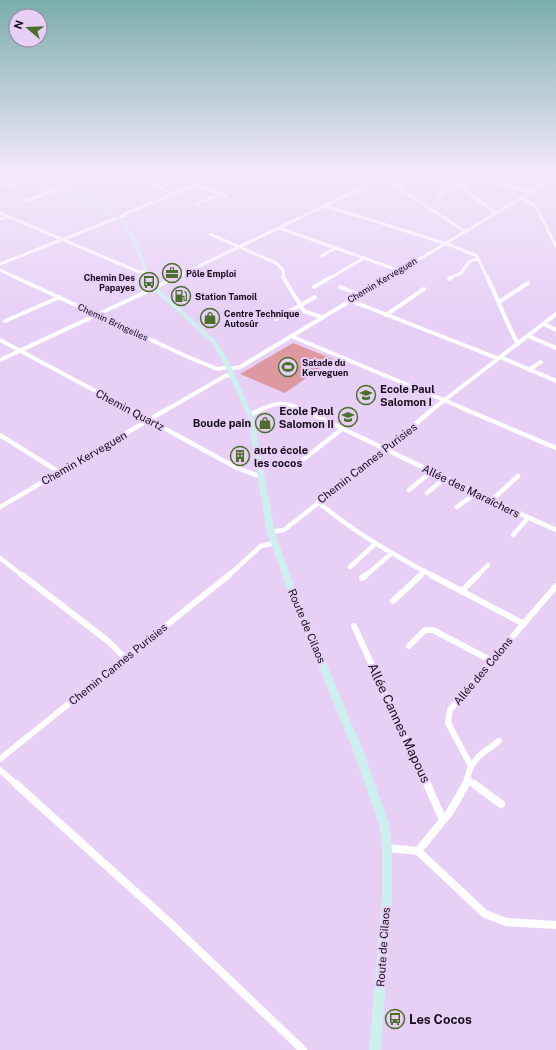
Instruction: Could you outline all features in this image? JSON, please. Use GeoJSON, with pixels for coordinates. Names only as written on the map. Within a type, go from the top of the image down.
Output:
{"type":"FeatureCollection","features":[{"type":"Feature","properties":{"kind":"main road","name":"Route de Cilaos"},"geometry":{"type":"LineString","coordinates":[[123,222],[131,234],[155,288],[213,341],[230,370],[250,414],[271,532],[291,589],[369,777],[384,824],[387,848],[387,895],[375,1050]]}},
{"type":"Feature","properties":{"kind":"main road","name":"Route de Cilaos"},"geometry":{"type":"LineString","coordinates":[[129,222],[131,234]]}},
{"type":"Feature","properties":{"kind":"street"},"geometry":{"type":"LineString","coordinates":[[22,222],[139,272],[147,272]]}},
{"type":"Feature","properties":{"kind":"street"},"geometry":{"type":"LineString","coordinates":[[0,264],[106,222]]}},
{"type":"Feature","properties":{"kind":"street"},"geometry":{"type":"LineString","coordinates":[[0,360],[98,315],[292,222]]}},
{"type":"Feature","properties":{"kind":"street"},"geometry":{"type":"LineString","coordinates":[[377,222],[474,253],[499,302],[505,321],[518,344]]}},
{"type":"Feature","properties":{"kind":"street"},"geometry":{"type":"LineString","coordinates":[[449,222],[464,232]]}},
{"type":"Feature","properties":{"kind":"street","name":"Chemin Kerveguen"},"geometry":{"type":"LineString","coordinates":[[0,507],[225,376],[230,370],[240,367],[358,294],[480,222]]}},
{"type":"Feature","properties":{"kind":"street"},"geometry":{"type":"LineString","coordinates":[[544,222],[556,246]]}},
{"type":"Feature","properties":{"kind":"street"},"geometry":{"type":"LineString","coordinates":[[279,228],[398,270]]}},
{"type":"Feature","properties":{"kind":"street"},"geometry":{"type":"LineString","coordinates":[[210,234],[280,266],[283,270],[284,277],[306,313],[321,317]]}},
{"type":"Feature","properties":{"kind":"street"},"geometry":{"type":"LineString","coordinates":[[321,256],[336,248]]}},
{"type":"Feature","properties":{"kind":"street"},"geometry":{"type":"LineString","coordinates":[[314,287],[364,258]]}},
{"type":"Feature","properties":{"kind":"street"},"geometry":{"type":"LineString","coordinates":[[449,279],[461,273],[469,263],[478,259]]}},
{"type":"Feature","properties":{"kind":"street","name":"Chemin Bringelles"},"geometry":{"type":"LineString","coordinates":[[0,270],[188,357],[217,369],[230,370]]}},
{"type":"Feature","properties":{"kind":"street"},"geometry":{"type":"LineString","coordinates":[[499,302],[528,283]]}},
{"type":"Feature","properties":{"kind":"street"},"geometry":{"type":"LineString","coordinates":[[340,287],[358,294]]}},
{"type":"Feature","properties":{"kind":"street"},"geometry":{"type":"LineString","coordinates":[[386,315],[424,289]]}},
{"type":"Feature","properties":{"kind":"street"},"geometry":{"type":"LineString","coordinates":[[5,321],[60,297]]}},
{"type":"Feature","properties":{"kind":"street"},"geometry":{"type":"LineString","coordinates":[[276,320],[315,297]]}},
{"type":"Feature","properties":{"kind":"street"},"geometry":{"type":"LineString","coordinates":[[349,300],[556,381]]}},
{"type":"Feature","properties":{"kind":"street","name":"Chemin Cannes Purisies"},"geometry":{"type":"LineString","coordinates":[[271,532],[284,530],[387,449],[444,400],[556,314]]}},
{"type":"Feature","properties":{"kind":"street"},"geometry":{"type":"LineString","coordinates":[[544,324],[556,330]]}},
{"type":"Feature","properties":{"kind":"street"},"geometry":{"type":"LineString","coordinates":[[291,336],[556,448]]}},
{"type":"Feature","properties":{"kind":"street"},"geometry":{"type":"LineString","coordinates":[[528,336],[556,348]]}},
{"type":"Feature","properties":{"kind":"street","name":"Chemin Quartz"},"geometry":{"type":"LineString","coordinates":[[0,340],[237,468],[262,477]]}},
{"type":"Feature","properties":{"kind":"street"},"geometry":{"type":"LineString","coordinates":[[529,370],[541,362]]}},
{"type":"Feature","properties":{"kind":"street","name":"Allée des Maraîchers"},"geometry":{"type":"LineString","coordinates":[[250,414],[275,403],[283,403],[387,449],[475,494],[556,530]]}},
{"type":"Feature","properties":{"kind":"street"},"geometry":{"type":"LineString","coordinates":[[300,462],[342,429]]}},
{"type":"Feature","properties":{"kind":"street"},"geometry":{"type":"LineString","coordinates":[[0,435],[59,472]]}},
{"type":"Feature","properties":{"kind":"street"},"geometry":{"type":"LineString","coordinates":[[409,490],[430,472]]}},
{"type":"Feature","properties":{"kind":"street"},"geometry":{"type":"LineString","coordinates":[[491,501],[518,476]]}},
{"type":"Feature","properties":{"kind":"street"},"geometry":{"type":"LineString","coordinates":[[428,493],[444,479]]}},
{"type":"Feature","properties":{"kind":"street"},"geometry":{"type":"LineString","coordinates":[[457,508],[475,494]]}},
{"type":"Feature","properties":{"kind":"street"},"geometry":{"type":"LineString","coordinates":[[318,502],[343,523],[375,544],[524,624]]}},
{"type":"Feature","properties":{"kind":"street"},"geometry":{"type":"LineString","coordinates":[[512,535],[528,518]]}},
{"type":"Feature","properties":{"kind":"street","name":"Chemin Cannes Purisies"},"geometry":{"type":"LineString","coordinates":[[0,759],[226,577],[261,546],[275,543]]}},
{"type":"Feature","properties":{"kind":"street"},"geometry":{"type":"LineString","coordinates":[[350,567],[375,544]]}},
{"type":"Feature","properties":{"kind":"street"},"geometry":{"type":"LineString","coordinates":[[362,578],[392,553]]}},
{"type":"Feature","properties":{"kind":"street"},"geometry":{"type":"LineString","coordinates":[[0,558],[108,641],[125,658]]}},
{"type":"Feature","properties":{"kind":"street"},"geometry":{"type":"LineString","coordinates":[[462,591],[488,565]]}},
{"type":"Feature","properties":{"kind":"street"},"geometry":{"type":"LineString","coordinates":[[393,601],[425,571]]}},
{"type":"Feature","properties":{"kind":"street","name":"Allée des Colons"},"geometry":{"type":"LineString","coordinates":[[471,766],[448,723],[448,714],[556,586]]}},
{"type":"Feature","properties":{"kind":"street","name":"Allée Cannes Mapous"},"geometry":{"type":"LineString","coordinates":[[354,626],[443,820]]}},
{"type":"Feature","properties":{"kind":"street"},"geometry":{"type":"LineString","coordinates":[[409,646],[425,630],[433,630],[492,661]]}},
{"type":"Feature","properties":{"kind":"street"},"geometry":{"type":"LineString","coordinates":[[418,851],[465,790],[471,766],[479,756],[499,741]]}},
{"type":"Feature","properties":{"kind":"street"},"geometry":{"type":"LineString","coordinates":[[0,770],[169,922],[303,1050]]}},
{"type":"Feature","properties":{"kind":"street"},"geometry":{"type":"LineString","coordinates":[[468,780],[501,804]]}},
{"type":"Feature","properties":{"kind":"street"},"geometry":{"type":"LineString","coordinates":[[387,848],[418,851],[485,914],[506,922],[556,925]]}},
{"type":"Feature","properties":{"kind":"shaded area","name":"Satade du Kerveguen"},"geometry":{"type":"Polygon","coordinates":[[[293,343],[333,359],[285,393],[240,374],[293,343]]]}},
{"type":"Feature","properties":{"kind":"place","name":"Pôle Emploi"},"geometry":{"type":"Point","coordinates":[172,273]}},
{"type":"Feature","properties":{"kind":"place","name":"Chemin Des Papayes"},"geometry":{"type":"Point","coordinates":[149,282]}},
{"type":"Feature","properties":{"kind":"place","name":"Station Tamoil"},"geometry":{"type":"Point","coordinates":[181,296]}},
{"type":"Feature","properties":{"kind":"place","name":"Centre Technique Autosûr"},"geometry":{"type":"Point","coordinates":[210,318]}},
{"type":"Feature","properties":{"kind":"place","name":"Satade du Kerveguen"},"geometry":{"type":"Point","coordinates":[288,367]}},
{"type":"Feature","properties":{"kind":"place","name":"Ecole Paul Salomon I"},"geometry":{"type":"Point","coordinates":[366,395]}},
{"type":"Feature","properties":{"kind":"place","name":"Ecole Paul Salomon II"},"geometry":{"type":"Point","coordinates":[348,417]}},
{"type":"Feature","properties":{"kind":"place","name":"Boude pain"},"geometry":{"type":"Point","coordinates":[265,423]}},
{"type":"Feature","properties":{"kind":"place","name":"auto école les cocos"},"geometry":{"type":"Point","coordinates":[240,456]}},
{"type":"Feature","properties":{"kind":"place","name":"Les Cocos"},"geometry":{"type":"Point","coordinates":[395,1019]}}]}
